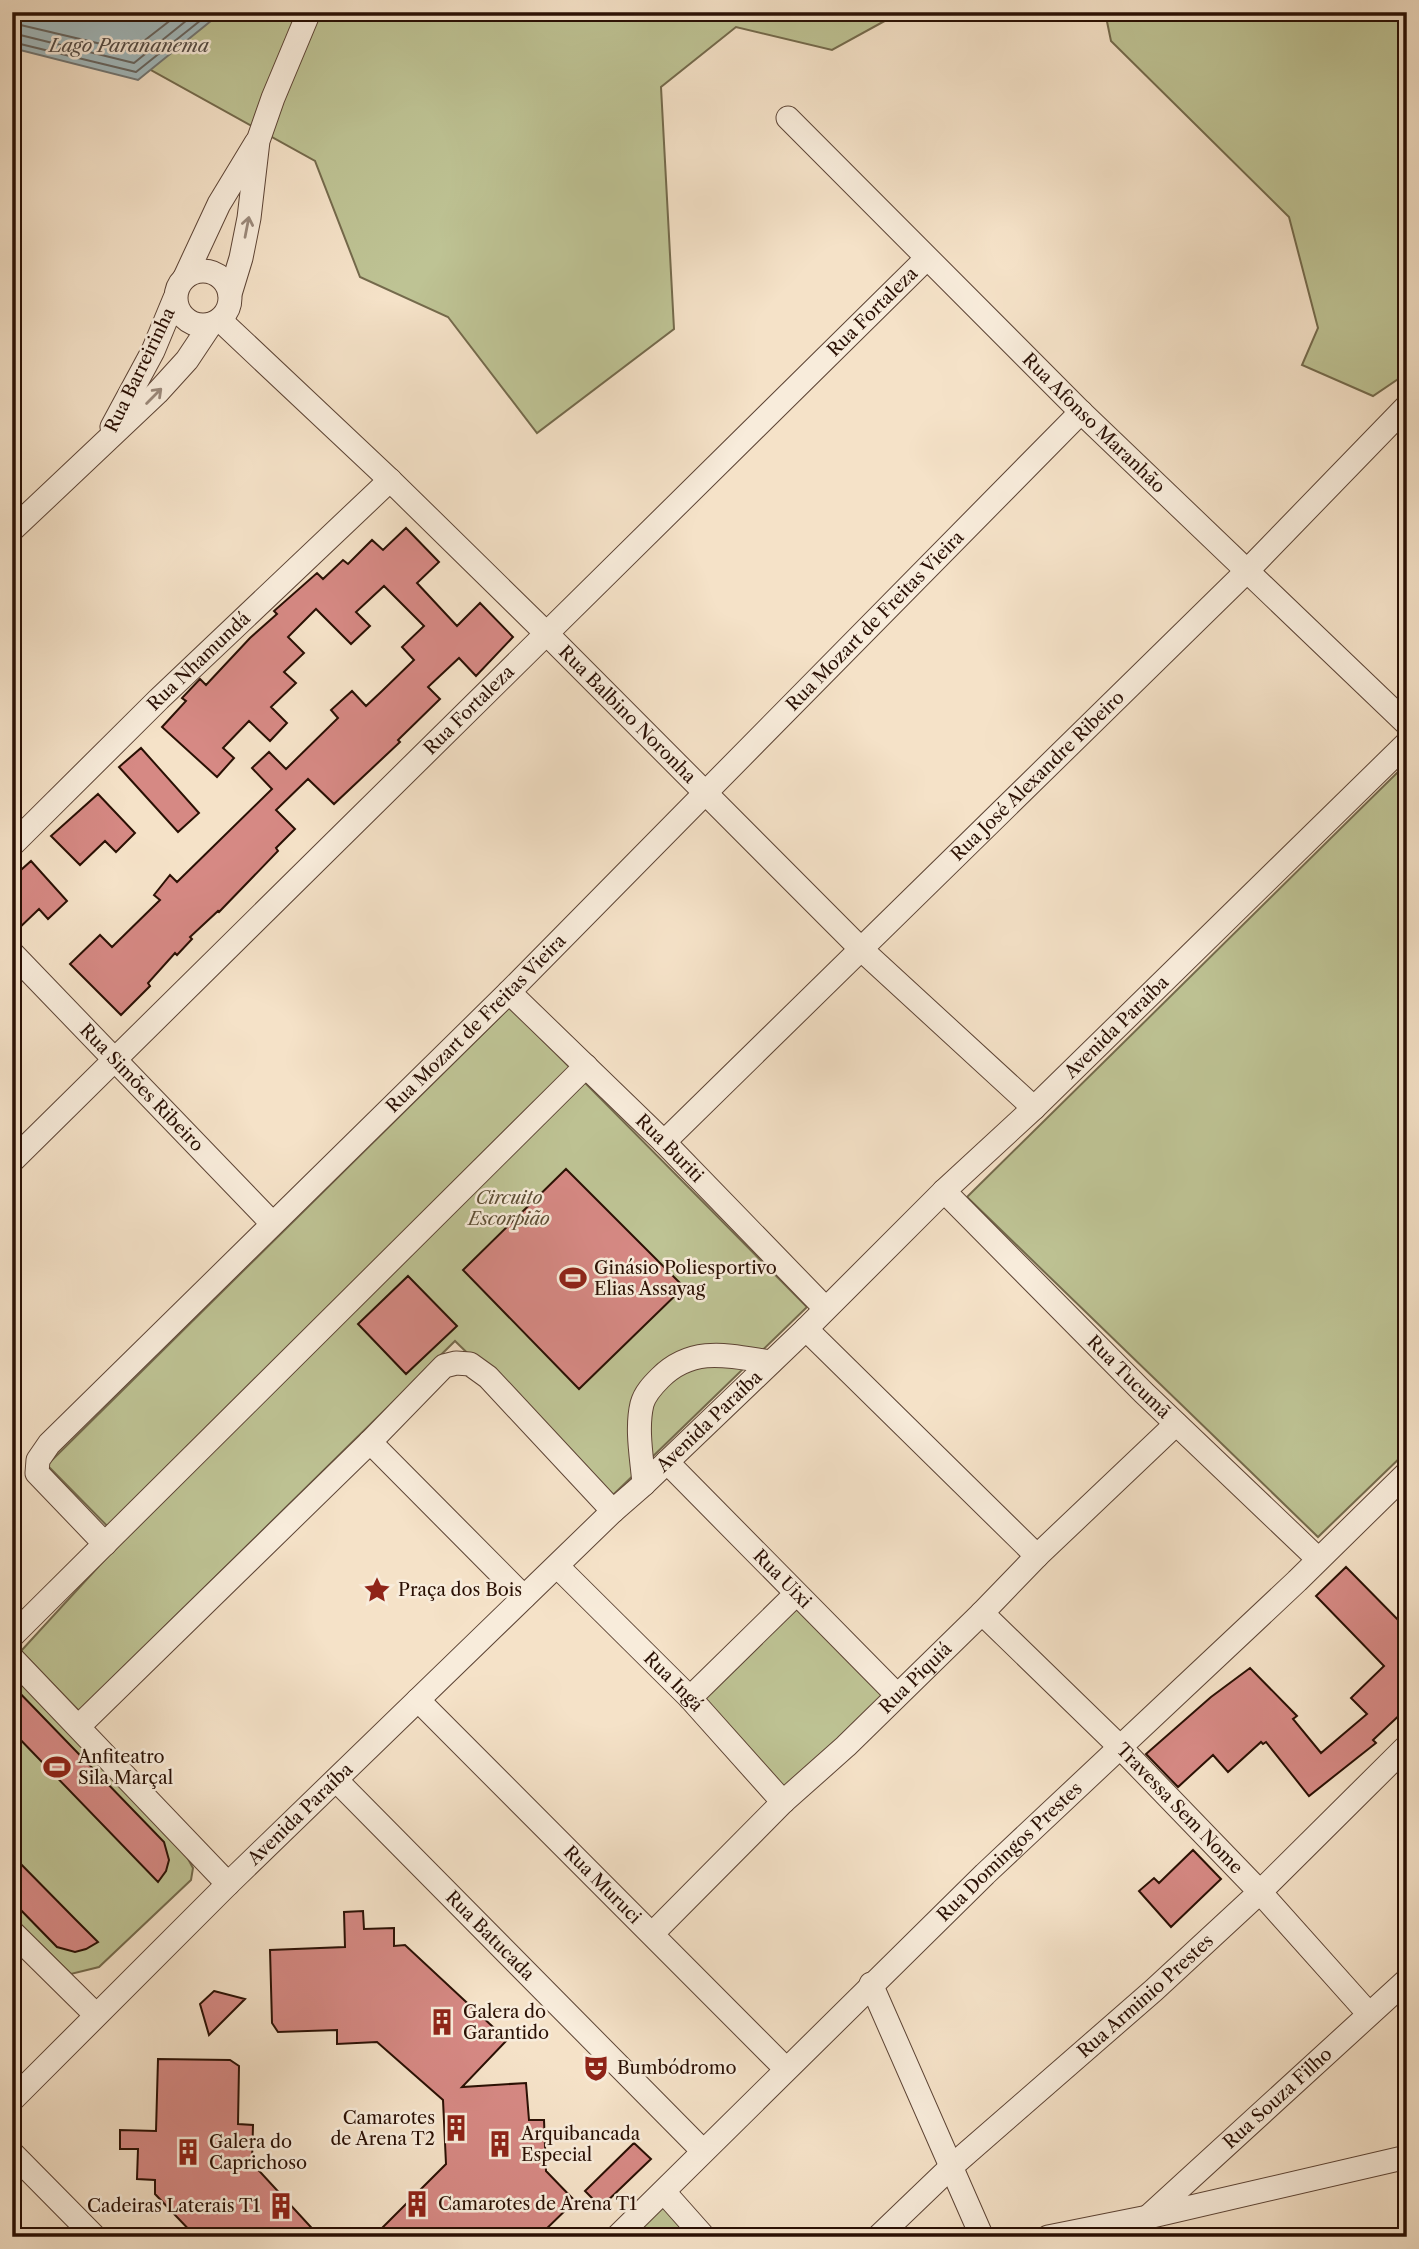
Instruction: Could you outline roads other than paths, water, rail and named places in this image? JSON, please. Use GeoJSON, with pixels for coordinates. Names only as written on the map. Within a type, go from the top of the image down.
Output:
{"type":"FeatureCollection","features":[{"type":"Feature","properties":{"kind":"street","name":"Rua Barreirinha"},"geometry":{"type":"LineString","coordinates":[[12,530],[179,370],[215,322],[226,313],[249,218],[258,141],[309,12]]}},
{"type":"Feature","properties":{"kind":"street","name":"Rua Afonso Maranhão"},"geometry":{"type":"LineString","coordinates":[[788,118],[1081,412],[1407,724]]}},
{"type":"Feature","properties":{"kind":"street","name":"Rua Barreirinha"},"geometry":{"type":"LineString","coordinates":[[104,442],[153,351],[223,196],[258,141]]}},
{"type":"Feature","properties":{"kind":"street","name":"Rua Fortaleza"},"geometry":{"type":"LineString","coordinates":[[12,1161],[926,259]]}},
{"type":"Feature","properties":{"kind":"street"},"geometry":{"type":"LineString","coordinates":[[180,288],[195,272],[207,271],[218,275],[226,283],[230,293]]}},
{"type":"Feature","properties":{"kind":"street","name":"Rua Barreirinha"},"geometry":{"type":"LineString","coordinates":[[180,288],[177,308],[182,317],[201,326],[215,322]]}},
{"type":"Feature","properties":{"kind":"street","name":"Rua Balbino Noronha"},"geometry":{"type":"LineString","coordinates":[[215,322],[390,480],[707,792],[862,950],[1034,1108]]}},
{"type":"Feature","properties":{"kind":"street","name":"Rua José Alexandre Ribeiro"},"geometry":{"type":"LineString","coordinates":[[664,1142],[1246,572],[1407,405]]}},
{"type":"Feature","properties":{"kind":"street","name":"Rua Mozart de Freitas Vieira"},"geometry":{"type":"LineString","coordinates":[[105,1544],[39,1477],[36,1469],[38,1460],[61,1431],[509,992],[1081,412]]}},
{"type":"Feature","properties":{"kind":"street","name":"Rua Nhamundá"},"geometry":{"type":"LineString","coordinates":[[12,845],[159,699],[390,480]]}},
{"type":"Feature","properties":{"kind":"street","name":"Avenida Paraíba"},"geometry":{"type":"LineString","coordinates":[[12,2100],[228,1884],[613,1511],[806,1329],[944,1191],[1034,1108],[1407,743]]}},
{"type":"Feature","properties":{"kind":"street","name":"Rua Simões Ribeiro"},"geometry":{"type":"LineString","coordinates":[[12,953],[272,1223]]}},
{"type":"Feature","properties":{"kind":"street","name":"Rua Buriti"},"geometry":{"type":"LineString","coordinates":[[509,992],[664,1142],[825,1308]]}},
{"type":"Feature","properties":{"kind":"street"},"geometry":{"type":"LineString","coordinates":[[12,1636],[586,1066]]}},
{"type":"Feature","properties":{"kind":"street","name":"Rua Tucumã"},"geometry":{"type":"LineString","coordinates":[[944,1191],[1176,1424],[1317,1558]]}},
{"type":"Feature","properties":{"kind":"street"},"geometry":{"type":"LineString","coordinates":[[806,1329],[1037,1556]]}},
{"type":"Feature","properties":{"kind":"street"},"geometry":{"type":"LineString","coordinates":[[644,1484],[641,1408],[648,1391],[666,1372],[684,1360],[703,1355],[771,1362]]}},
{"type":"Feature","properties":{"kind":"street"},"geometry":{"type":"LineString","coordinates":[[79,1726],[370,1442],[444,1366],[470,1364],[488,1377],[613,1511]]}},
{"type":"Feature","properties":{"kind":"street","name":"Rua Piquiá"},"geometry":{"type":"LineString","coordinates":[[653,1933],[783,1802],[846,1746],[1037,1556],[1176,1424]]}},
{"type":"Feature","properties":{"kind":"street"},"geometry":{"type":"LineString","coordinates":[[370,1442],[524,1597]]}},
{"type":"Feature","properties":{"kind":"street","name":"Rua Uixi"},"geometry":{"type":"LineString","coordinates":[[667,1462],[897,1695]]}},
{"type":"Feature","properties":{"kind":"street","name":"Rua Domingos Prestes"},"geometry":{"type":"LineString","coordinates":[[617,2237],[871,1984],[1119,1746],[1297,1581],[1317,1558],[1407,1473]]}},
{"type":"Feature","properties":{"kind":"street","name":"Rua Ingá"},"geometry":{"type":"LineString","coordinates":[[557,1566],[690,1698],[783,1802]]}},
{"type":"Feature","properties":{"kind":"street"},"geometry":{"type":"LineString","coordinates":[[690,1698],[796,1594]]}},
{"type":"Feature","properties":{"kind":"street","name":"Travessa Sem Nome"},"geometry":{"type":"LineString","coordinates":[[982,1613],[1119,1746],[1260,1892],[1369,2014]]}},
{"type":"Feature","properties":{"kind":"street"},"geometry":{"type":"LineString","coordinates":[[12,1658],[228,1884]]}},
{"type":"Feature","properties":{"kind":"street","name":"Rua Muruci"},"geometry":{"type":"LineString","coordinates":[[418,1700],[786,2069]]}},
{"type":"Feature","properties":{"kind":"street","name":"Rua Arminio Prestes"},"geometry":{"type":"LineString","coordinates":[[878,2237],[952,2166],[1154,1990],[1260,1892],[1407,1746]]}},
{"type":"Feature","properties":{"kind":"street","name":"Rua Batucada"},"geometry":{"type":"LineString","coordinates":[[336,1780],[703,2151]]}},
{"type":"Feature","properties":{"kind":"street"},"geometry":{"type":"LineString","coordinates":[[12,1933],[96,2015]]}},
{"type":"Feature","properties":{"kind":"street","name":"Rua Souza Filho"},"geometry":{"type":"LineString","coordinates":[[1148,2217],[1407,1980]]}},
{"type":"Feature","properties":{"kind":"street"},"geometry":{"type":"LineString","coordinates":[[871,1984],[982,2237]]}},
{"type":"Feature","properties":{"kind":"street"},"geometry":{"type":"LineString","coordinates":[[12,2153],[95,2237]]}},
{"type":"Feature","properties":{"kind":"street"},"geometry":{"type":"LineString","coordinates":[[1048,2237],[1148,2217],[1407,2157]]}},
{"type":"Feature","properties":{"kind":"street"},"geometry":{"type":"LineString","coordinates":[[664,2192],[704,2237]]}},
{"type":"Feature","properties":{"kind":"water","name":"Lago Parananema"},"geometry":{"type":"Polygon","coordinates":[[[12,12],[222,12],[138,80],[12,48],[12,12]]]}},
{"type":"Feature","properties":{"kind":"place","name":"Ginásio Poliesportivo Elias Assayag"},"geometry":{"type":"Point","coordinates":[573,1278]}},
{"type":"Feature","properties":{"kind":"place","name":"Praça dos Bois"},"geometry":{"type":"Point","coordinates":[377,1590]}},
{"type":"Feature","properties":{"kind":"place","name":"Anfiteatro Sila Marçal"},"geometry":{"type":"Point","coordinates":[57,1767]}},
{"type":"Feature","properties":{"kind":"place","name":"Galera do Garantido"},"geometry":{"type":"Point","coordinates":[442,2022]}},
{"type":"Feature","properties":{"kind":"place","name":"Bumbódromo"},"geometry":{"type":"Point","coordinates":[596,2068]}},
{"type":"Feature","properties":{"kind":"place","name":"Camarotes de Arena T2"},"geometry":{"type":"Point","coordinates":[456,2128]}},
{"type":"Feature","properties":{"kind":"place","name":"Arquibancada Especial"},"geometry":{"type":"Point","coordinates":[500,2144]}},
{"type":"Feature","properties":{"kind":"place","name":"Galera do Caprichoso"},"geometry":{"type":"Point","coordinates":[188,2152]}},
{"type":"Feature","properties":{"kind":"place","name":"Camarotes de Arena T1"},"geometry":{"type":"Point","coordinates":[417,2204]}},
{"type":"Feature","properties":{"kind":"place","name":"Cadeiras Laterais T1"},"geometry":{"type":"Point","coordinates":[281,2206]}},
{"type":"Feature","properties":{"kind":"park label","name":"Circuito Escorpião"},"geometry":{"type":"Point","coordinates":[509,1208]}}]}
